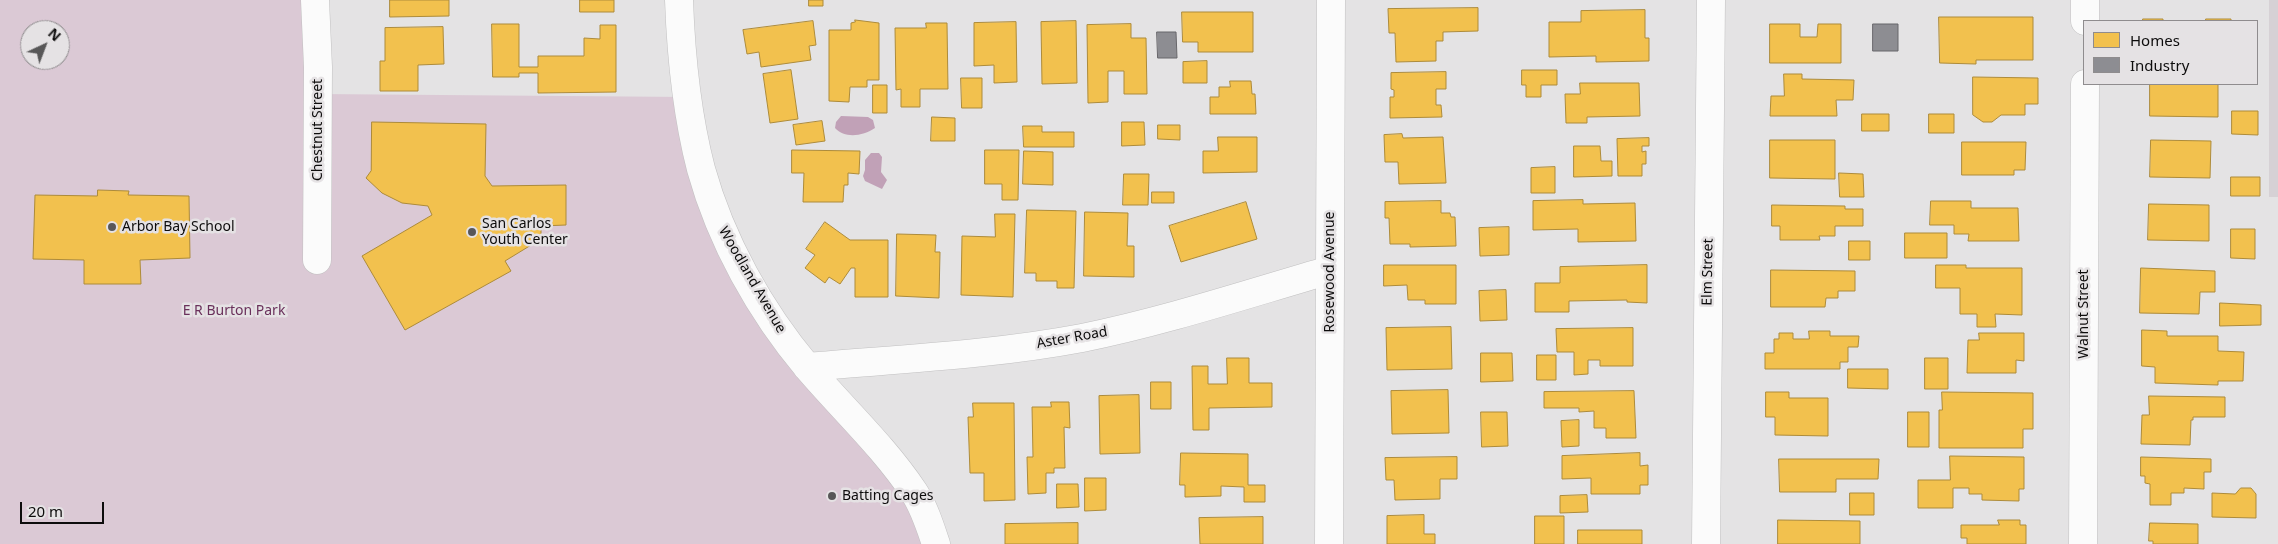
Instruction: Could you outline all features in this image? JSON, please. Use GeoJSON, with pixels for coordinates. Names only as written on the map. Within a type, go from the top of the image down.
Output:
{"type":"FeatureCollection","features":[{"type":"Feature","properties":{"kind":"street","name":"Chestnut Street"},"geometry":{"type":"LineString","coordinates":[[316,0],[318,94],[317,260]]}},
{"type":"Feature","properties":{"kind":"street","name":"Woodland Avenue"},"geometry":{"type":"LineString","coordinates":[[679,0],[690,112],[701,169],[720,224],[746,276],[775,324],[807,367],[894,466],[915,493],[929,522],[936,544]]}},
{"type":"Feature","properties":{"kind":"street","name":"Rosewood Avenue"},"geometry":{"type":"LineString","coordinates":[[1329,544],[1331,0]]}},
{"type":"Feature","properties":{"kind":"street","name":"Elm Street"},"geometry":{"type":"LineString","coordinates":[[1706,544],[1711,0]]}},
{"type":"Feature","properties":{"kind":"street"},"geometry":{"type":"LineString","coordinates":[[2085,0],[2085,20]]}},
{"type":"Feature","properties":{"kind":"street","name":"Walnut Street"},"geometry":{"type":"LineString","coordinates":[[2083,544],[2085,85]]}},
{"type":"Feature","properties":{"kind":"street","name":"Aster Road"},"geometry":{"type":"LineString","coordinates":[[807,367],[962,353],[1079,338],[1140,325],[1330,270]]}},
{"type":"Feature","properties":{"kind":"shaded area"},"geometry":{"type":"Polygon","coordinates":[[[2269,0],[2278,0],[2278,197],[2269,197],[2269,0]]]}},
{"type":"Feature","properties":{"kind":"shaded area"},"geometry":{"type":"Polygon","coordinates":[[[841,116],[868,117],[873,120],[875,128],[860,134],[844,134],[835,128],[836,122],[841,116]]]}},
{"type":"Feature","properties":{"kind":"shaded area"},"geometry":{"type":"Polygon","coordinates":[[[871,153],[879,153],[882,157],[881,172],[887,180],[882,189],[865,181],[863,176],[865,160],[871,153]]]}},
{"type":"Feature","properties":{"kind":"green space","name":"E R Burton Park"},"geometry":{"type":"Polygon","coordinates":[[[0,0],[315,0],[318,94],[688,97],[720,224],[936,544],[0,544],[0,0]]]}},
{"type":"Feature","properties":{"kind":"building: Homes"},"geometry":{"type":"Polygon","coordinates":[[[390,0],[449,0],[449,16],[390,17],[390,0]]]}},
{"type":"Feature","properties":{"kind":"building: Homes"},"geometry":{"type":"Polygon","coordinates":[[[580,0],[614,0],[614,12],[580,12],[580,0]]]}},
{"type":"Feature","properties":{"kind":"building: Homes"},"geometry":{"type":"Polygon","coordinates":[[[809,0],[823,0],[823,6],[809,6],[809,0]]]}},
{"type":"Feature","properties":{"kind":"building: Homes"},"geometry":{"type":"Polygon","coordinates":[[[1478,8],[1478,31],[1443,32],[1443,41],[1436,41],[1436,61],[1396,62],[1395,33],[1389,33],[1388,9],[1478,8]]]}},
{"type":"Feature","properties":{"kind":"building: Homes"},"geometry":{"type":"Polygon","coordinates":[[[1645,10],[1645,38],[1649,38],[1649,61],[1596,62],[1596,56],[1549,57],[1549,22],[1581,22],[1581,11],[1645,10]]]}},
{"type":"Feature","properties":{"kind":"building: Homes"},"geometry":{"type":"Polygon","coordinates":[[[1182,12],[1253,12],[1253,52],[1198,52],[1198,42],[1183,42],[1182,12]]]}},
{"type":"Feature","properties":{"kind":"building: Homes"},"geometry":{"type":"Polygon","coordinates":[[[1939,17],[2033,17],[2033,60],[1976,60],[1976,64],[1940,63],[1939,17]]]}},
{"type":"Feature","properties":{"kind":"building: Homes"},"geometry":{"type":"Polygon","coordinates":[[[2143,19],[2163,19],[2163,20],[2143,19]]]}},
{"type":"Feature","properties":{"kind":"building: Homes"},"geometry":{"type":"Polygon","coordinates":[[[2206,19],[2231,19],[2231,20],[2206,19]]]}},
{"type":"Feature","properties":{"kind":"building: Homes"},"geometry":{"type":"Polygon","coordinates":[[[855,20],[879,23],[879,80],[867,80],[867,87],[850,87],[849,102],[829,101],[829,30],[851,30],[851,23],[855,22],[855,20]]]}},
{"type":"Feature","properties":{"kind":"building: Homes"},"geometry":{"type":"Polygon","coordinates":[[[813,21],[816,45],[809,46],[811,60],[761,67],[759,52],[747,54],[743,30],[813,21]]]}},
{"type":"Feature","properties":{"kind":"building: Homes"},"geometry":{"type":"Polygon","coordinates":[[[1076,21],[1077,83],[1042,84],[1041,22],[1076,21]]]}},
{"type":"Feature","properties":{"kind":"building: Homes"},"geometry":{"type":"Polygon","coordinates":[[[1016,22],[1017,82],[994,83],[994,65],[974,66],[974,23],[1016,22]]]}},
{"type":"Feature","properties":{"kind":"building: Homes"},"geometry":{"type":"Polygon","coordinates":[[[926,23],[947,23],[948,89],[920,89],[920,107],[901,107],[901,89],[896,90],[895,28],[926,28],[926,23]]]}},
{"type":"Feature","properties":{"kind":"building: Homes"},"geometry":{"type":"Polygon","coordinates":[[[492,24],[519,24],[519,67],[538,67],[538,56],[584,56],[584,38],[600,39],[600,25],[616,25],[616,92],[538,93],[538,73],[519,73],[519,77],[493,77],[492,24]]]}},
{"type":"Feature","properties":{"kind":"building: Homes"},"geometry":{"type":"Polygon","coordinates":[[[1131,24],[1131,38],[1146,38],[1147,94],[1124,94],[1124,71],[1108,71],[1108,102],[1088,103],[1087,25],[1131,24]]]}},
{"type":"Feature","properties":{"kind":"building: Homes"},"geometry":{"type":"Polygon","coordinates":[[[1770,24],[1800,24],[1800,37],[1817,37],[1818,24],[1841,24],[1841,63],[1770,63],[1770,24]]]}},
{"type":"Feature","properties":{"kind":"building: Homes"},"geometry":{"type":"Polygon","coordinates":[[[443,27],[444,64],[418,65],[418,91],[380,91],[380,61],[385,61],[385,28],[443,27]]]}},
{"type":"Feature","properties":{"kind":"building: Homes"},"geometry":{"type":"Polygon","coordinates":[[[1207,61],[1207,83],[1183,83],[1183,62],[1207,61]]]}},
{"type":"Feature","properties":{"kind":"building: Homes"},"geometry":{"type":"Polygon","coordinates":[[[791,70],[798,119],[770,123],[763,74],[791,70]]]}},
{"type":"Feature","properties":{"kind":"building: Homes"},"geometry":{"type":"Polygon","coordinates":[[[1522,70],[1557,70],[1557,85],[1541,85],[1541,97],[1526,97],[1526,85],[1522,85],[1522,70]]]}},
{"type":"Feature","properties":{"kind":"building: Homes"},"geometry":{"type":"Polygon","coordinates":[[[1446,72],[1446,89],[1436,89],[1436,105],[1441,105],[1442,117],[1390,118],[1390,97],[1394,97],[1394,90],[1391,89],[1391,73],[1446,72]]]}},
{"type":"Feature","properties":{"kind":"building: Homes"},"geometry":{"type":"Polygon","coordinates":[[[1784,74],[1802,74],[1802,79],[1854,80],[1853,100],[1836,100],[1837,116],[1770,116],[1771,96],[1784,96],[1784,74]]]}},
{"type":"Feature","properties":{"kind":"building: Homes"},"geometry":{"type":"Polygon","coordinates":[[[1973,77],[2038,78],[2038,104],[2025,104],[2025,115],[2001,115],[1992,122],[1983,122],[1973,115],[1973,77]]]}},
{"type":"Feature","properties":{"kind":"building: Homes"},"geometry":{"type":"Polygon","coordinates":[[[961,78],[982,78],[982,108],[962,108],[961,78]]]}},
{"type":"Feature","properties":{"kind":"building: Homes"},"geometry":{"type":"Polygon","coordinates":[[[1230,81],[1251,81],[1252,94],[1255,94],[1256,114],[1210,114],[1210,97],[1219,97],[1219,87],[1230,87],[1230,81]]]}},
{"type":"Feature","properties":{"kind":"building: Homes"},"geometry":{"type":"Polygon","coordinates":[[[1580,83],[1639,83],[1640,116],[1587,117],[1587,123],[1566,123],[1565,94],[1580,94],[1580,83]]]}},
{"type":"Feature","properties":{"kind":"building: Homes"},"geometry":{"type":"Polygon","coordinates":[[[873,85],[887,85],[887,113],[873,113],[873,85]]]}},
{"type":"Feature","properties":{"kind":"building: Homes"},"geometry":{"type":"Polygon","coordinates":[[[2150,85],[2218,85],[2218,117],[2150,116],[2150,85]]]}},
{"type":"Feature","properties":{"kind":"building: Homes"},"geometry":{"type":"Polygon","coordinates":[[[2232,111],[2258,111],[2258,135],[2232,134],[2232,111]]]}},
{"type":"Feature","properties":{"kind":"building: Homes"},"geometry":{"type":"Polygon","coordinates":[[[1862,114],[1889,114],[1889,131],[1862,131],[1862,114]]]}},
{"type":"Feature","properties":{"kind":"building: Homes"},"geometry":{"type":"Polygon","coordinates":[[[1929,114],[1954,114],[1954,133],[1929,133],[1929,114]]]}},
{"type":"Feature","properties":{"kind":"building: Homes"},"geometry":{"type":"Polygon","coordinates":[[[932,117],[955,118],[955,141],[931,141],[932,117]]]}},
{"type":"Feature","properties":{"kind":"building: Homes"},"geometry":{"type":"Polygon","coordinates":[[[822,121],[825,141],[796,145],[793,125],[822,121]]]}},
{"type":"Feature","properties":{"kind":"building: Homes","name":"San Carlos Youth Center"},"geometry":{"type":"Polygon","coordinates":[[[372,122],[486,124],[485,176],[492,186],[566,185],[566,225],[541,226],[541,239],[505,261],[511,271],[405,330],[362,256],[432,215],[428,206],[402,203],[382,193],[366,178],[371,171],[372,122]]]}},
{"type":"Feature","properties":{"kind":"building: Homes"},"geometry":{"type":"Polygon","coordinates":[[[1122,122],[1144,122],[1145,145],[1122,146],[1122,122]]]}},
{"type":"Feature","properties":{"kind":"building: Homes"},"geometry":{"type":"Polygon","coordinates":[[[1158,125],[1180,125],[1180,140],[1158,139],[1158,125]]]}},
{"type":"Feature","properties":{"kind":"building: Homes"},"geometry":{"type":"Polygon","coordinates":[[[1023,126],[1042,126],[1042,132],[1074,132],[1074,147],[1024,147],[1023,126]]]}},
{"type":"Feature","properties":{"kind":"building: Homes"},"geometry":{"type":"Polygon","coordinates":[[[1402,134],[1403,138],[1443,137],[1446,183],[1399,184],[1398,162],[1385,162],[1384,135],[1402,134]]]}},
{"type":"Feature","properties":{"kind":"building: Homes"},"geometry":{"type":"Polygon","coordinates":[[[1218,137],[1257,137],[1257,172],[1203,173],[1203,151],[1218,151],[1218,137]]]}},
{"type":"Feature","properties":{"kind":"building: Homes"},"geometry":{"type":"Polygon","coordinates":[[[1649,138],[1649,146],[1642,146],[1642,152],[1646,151],[1646,164],[1642,164],[1642,176],[1618,176],[1617,139],[1649,138]]]}},
{"type":"Feature","properties":{"kind":"building: Homes"},"geometry":{"type":"Polygon","coordinates":[[[1770,140],[1835,140],[1835,179],[1770,178],[1770,140]]]}},
{"type":"Feature","properties":{"kind":"building: Homes"},"geometry":{"type":"Polygon","coordinates":[[[2151,140],[2211,141],[2210,178],[2150,177],[2151,140]]]}},
{"type":"Feature","properties":{"kind":"building: Homes"},"geometry":{"type":"Polygon","coordinates":[[[1962,142],[2026,142],[2025,170],[2014,170],[2014,175],[1962,175],[1962,142]]]}},
{"type":"Feature","properties":{"kind":"building: Homes"},"geometry":{"type":"Polygon","coordinates":[[[1574,146],[1600,146],[1601,161],[1612,161],[1612,176],[1574,177],[1574,146]]]}},
{"type":"Feature","properties":{"kind":"building: Homes"},"geometry":{"type":"Polygon","coordinates":[[[792,150],[860,151],[859,174],[848,173],[848,185],[844,185],[843,202],[803,202],[804,173],[792,173],[792,150]]]}},
{"type":"Feature","properties":{"kind":"building: Homes"},"geometry":{"type":"Polygon","coordinates":[[[985,150],[1019,150],[1018,200],[1002,200],[1002,184],[985,184],[985,150]]]}},
{"type":"Feature","properties":{"kind":"building: Homes"},"geometry":{"type":"Polygon","coordinates":[[[1024,151],[1053,152],[1053,185],[1023,184],[1024,151]]]}},
{"type":"Feature","properties":{"kind":"building: Homes"},"geometry":{"type":"Polygon","coordinates":[[[1555,167],[1555,193],[1531,193],[1531,168],[1555,167]]]}},
{"type":"Feature","properties":{"kind":"building: Homes"},"geometry":{"type":"Polygon","coordinates":[[[1839,173],[1863,174],[1864,197],[1840,197],[1839,173]]]}},
{"type":"Feature","properties":{"kind":"building: Homes"},"geometry":{"type":"Polygon","coordinates":[[[1124,174],[1149,174],[1148,205],[1123,205],[1124,174]]]}},
{"type":"Feature","properties":{"kind":"building: Homes"},"geometry":{"type":"Polygon","coordinates":[[[2231,177],[2260,177],[2260,196],[2231,196],[2231,177]]]}},
{"type":"Feature","properties":{"kind":"building: Homes","name":"Arbor Bay School"},"geometry":{"type":"Polygon","coordinates":[[[98,190],[129,191],[128,195],[189,196],[190,258],[140,260],[141,284],[84,284],[84,260],[33,259],[35,195],[97,196],[98,190]]]}},
{"type":"Feature","properties":{"kind":"building: Homes"},"geometry":{"type":"Polygon","coordinates":[[[1152,192],[1174,192],[1174,203],[1152,203],[1152,192]]]}},
{"type":"Feature","properties":{"kind":"building: Homes"},"geometry":{"type":"Polygon","coordinates":[[[1583,200],[1583,204],[1635,203],[1636,241],[1578,242],[1578,229],[1533,230],[1533,201],[1583,200]]]}},
{"type":"Feature","properties":{"kind":"building: Homes"},"geometry":{"type":"Polygon","coordinates":[[[1441,201],[1441,213],[1450,213],[1451,217],[1455,217],[1456,246],[1410,247],[1410,244],[1390,244],[1389,218],[1385,218],[1385,202],[1441,201]]]}},
{"type":"Feature","properties":{"kind":"building: Homes"},"geometry":{"type":"Polygon","coordinates":[[[1931,201],[1971,201],[1971,208],[2018,208],[2019,241],[1968,241],[1969,234],[1954,234],[1954,225],[1930,225],[1931,201]]]}},
{"type":"Feature","properties":{"kind":"building: Homes"},"geometry":{"type":"Polygon","coordinates":[[[1246,202],[1257,239],[1181,262],[1169,226],[1246,202]]]}},
{"type":"Feature","properties":{"kind":"building: Homes"},"geometry":{"type":"Polygon","coordinates":[[[2149,204],[2209,205],[2209,241],[2148,240],[2149,204]]]}},
{"type":"Feature","properties":{"kind":"building: Homes"},"geometry":{"type":"Polygon","coordinates":[[[1772,205],[1845,206],[1845,209],[1863,209],[1863,226],[1835,226],[1835,236],[1819,236],[1820,240],[1780,240],[1780,226],[1772,226],[1772,205]]]}},
{"type":"Feature","properties":{"kind":"building: Homes"},"geometry":{"type":"Polygon","coordinates":[[[1027,210],[1076,211],[1074,288],[1057,288],[1057,281],[1036,281],[1036,273],[1025,273],[1027,210]]]}},
{"type":"Feature","properties":{"kind":"building: Homes"},"geometry":{"type":"Polygon","coordinates":[[[1085,212],[1128,213],[1127,246],[1134,246],[1134,277],[1084,276],[1085,212]]]}},
{"type":"Feature","properties":{"kind":"building: Homes"},"geometry":{"type":"Polygon","coordinates":[[[995,214],[1015,214],[1013,297],[961,295],[962,236],[995,237],[995,214]]]}},
{"type":"Feature","properties":{"kind":"building: Homes"},"geometry":{"type":"Polygon","coordinates":[[[825,222],[850,240],[888,240],[888,297],[855,297],[855,268],[851,268],[840,284],[829,277],[825,283],[805,268],[815,255],[806,249],[825,222]]]}},
{"type":"Feature","properties":{"kind":"building: Homes"},"geometry":{"type":"Polygon","coordinates":[[[1509,227],[1509,255],[1480,256],[1479,228],[1509,227]]]}},
{"type":"Feature","properties":{"kind":"building: Homes"},"geometry":{"type":"Polygon","coordinates":[[[2231,229],[2255,229],[2255,259],[2231,258],[2231,229]]]}},
{"type":"Feature","properties":{"kind":"building: Homes"},"geometry":{"type":"Polygon","coordinates":[[[1905,233],[1947,233],[1947,258],[1905,258],[1905,233]]]}},
{"type":"Feature","properties":{"kind":"building: Homes"},"geometry":{"type":"Polygon","coordinates":[[[897,234],[936,235],[935,252],[940,252],[939,298],[896,296],[897,234]]]}},
{"type":"Feature","properties":{"kind":"building: Homes"},"geometry":{"type":"Polygon","coordinates":[[[1849,241],[1870,241],[1870,260],[1849,260],[1849,241]]]}},
{"type":"Feature","properties":{"kind":"building: Homes"},"geometry":{"type":"Polygon","coordinates":[[[1384,265],[1456,265],[1456,304],[1425,304],[1425,300],[1408,300],[1407,285],[1384,286],[1384,265]]]}},
{"type":"Feature","properties":{"kind":"building: Homes"},"geometry":{"type":"Polygon","coordinates":[[[1647,265],[1647,303],[1627,302],[1627,300],[1569,301],[1569,312],[1535,312],[1535,283],[1560,283],[1560,267],[1647,265]]]}},
{"type":"Feature","properties":{"kind":"building: Homes"},"geometry":{"type":"Polygon","coordinates":[[[1936,265],[1966,265],[1966,268],[2022,268],[2022,315],[1995,314],[1996,327],[1977,327],[1977,314],[1960,314],[1960,288],[1936,288],[1936,265]]]}},
{"type":"Feature","properties":{"kind":"building: Homes"},"geometry":{"type":"Polygon","coordinates":[[[2141,268],[2215,271],[2215,292],[2200,292],[2199,314],[2140,313],[2141,268]]]}},
{"type":"Feature","properties":{"kind":"building: Homes"},"geometry":{"type":"Polygon","coordinates":[[[1771,270],[1855,271],[1855,291],[1838,291],[1838,298],[1826,298],[1825,307],[1771,307],[1771,270]]]}},
{"type":"Feature","properties":{"kind":"building: Homes"},"geometry":{"type":"Polygon","coordinates":[[[1506,290],[1507,320],[1480,321],[1479,291],[1506,290]]]}},
{"type":"Feature","properties":{"kind":"building: Homes"},"geometry":{"type":"Polygon","coordinates":[[[2220,303],[2261,305],[2261,325],[2220,326],[2220,303]]]}},
{"type":"Feature","properties":{"kind":"building: Homes"},"geometry":{"type":"Polygon","coordinates":[[[1451,327],[1452,369],[1387,370],[1386,328],[1451,327]]]}},
{"type":"Feature","properties":{"kind":"building: Homes"},"geometry":{"type":"Polygon","coordinates":[[[1633,328],[1633,366],[1600,366],[1600,360],[1588,360],[1588,374],[1574,375],[1574,352],[1557,352],[1556,329],[1633,328]]]}},
{"type":"Feature","properties":{"kind":"building: Homes"},"geometry":{"type":"Polygon","coordinates":[[[2142,330],[2167,331],[2167,336],[2218,336],[2218,351],[2244,352],[2243,381],[2218,381],[2218,385],[2155,383],[2155,367],[2142,366],[2142,330]]]}},
{"type":"Feature","properties":{"kind":"building: Homes"},"geometry":{"type":"Polygon","coordinates":[[[1809,331],[1830,331],[1830,336],[1859,336],[1858,347],[1848,347],[1848,362],[1840,362],[1840,369],[1765,369],[1765,353],[1774,353],[1774,339],[1779,339],[1779,333],[1793,333],[1793,339],[1809,339],[1809,331]]]}},
{"type":"Feature","properties":{"kind":"building: Homes"},"geometry":{"type":"Polygon","coordinates":[[[1979,333],[2024,333],[2024,361],[2016,360],[2016,373],[1967,373],[1968,340],[1979,340],[1979,333]]]}},
{"type":"Feature","properties":{"kind":"building: Homes"},"geometry":{"type":"Polygon","coordinates":[[[1481,353],[1512,353],[1513,381],[1481,382],[1481,353]]]}},
{"type":"Feature","properties":{"kind":"building: Homes"},"geometry":{"type":"Polygon","coordinates":[[[1537,355],[1556,355],[1556,380],[1537,380],[1537,355]]]}},
{"type":"Feature","properties":{"kind":"building: Homes"},"geometry":{"type":"Polygon","coordinates":[[[1227,358],[1249,358],[1249,383],[1272,383],[1272,407],[1209,408],[1209,430],[1193,430],[1192,366],[1208,366],[1208,384],[1227,384],[1227,358]]]}},
{"type":"Feature","properties":{"kind":"building: Homes"},"geometry":{"type":"Polygon","coordinates":[[[1925,358],[1948,358],[1948,389],[1925,389],[1925,358]]]}},
{"type":"Feature","properties":{"kind":"building: Homes"},"geometry":{"type":"Polygon","coordinates":[[[1848,369],[1888,369],[1888,389],[1848,388],[1848,369]]]}},
{"type":"Feature","properties":{"kind":"building: Homes"},"geometry":{"type":"Polygon","coordinates":[[[1151,382],[1171,382],[1171,409],[1151,409],[1151,382]]]}},
{"type":"Feature","properties":{"kind":"building: Homes"},"geometry":{"type":"Polygon","coordinates":[[[1448,390],[1449,433],[1392,434],[1391,391],[1448,390]]]}},
{"type":"Feature","properties":{"kind":"building: Homes"},"geometry":{"type":"Polygon","coordinates":[[[1634,391],[1636,438],[1606,438],[1606,428],[1594,428],[1594,411],[1579,412],[1579,408],[1544,408],[1544,392],[1634,391]]]}},
{"type":"Feature","properties":{"kind":"building: Homes"},"geometry":{"type":"Polygon","coordinates":[[[1766,392],[1789,392],[1789,398],[1828,398],[1828,436],[1775,435],[1775,417],[1766,417],[1766,392]]]}},
{"type":"Feature","properties":{"kind":"building: Homes"},"geometry":{"type":"Polygon","coordinates":[[[1942,392],[2033,393],[2033,429],[2023,429],[2023,448],[1939,448],[1939,410],[1942,410],[1942,392]]]}},
{"type":"Feature","properties":{"kind":"building: Homes"},"geometry":{"type":"Polygon","coordinates":[[[1139,395],[1140,453],[1100,454],[1099,396],[1139,395]]]}},
{"type":"Feature","properties":{"kind":"building: Homes"},"geometry":{"type":"Polygon","coordinates":[[[2149,396],[2225,397],[2225,417],[2193,417],[2193,420],[2191,420],[2190,445],[2141,444],[2142,415],[2149,415],[2149,396]]]}},
{"type":"Feature","properties":{"kind":"building: Homes"},"geometry":{"type":"Polygon","coordinates":[[[1051,402],[1069,402],[1070,428],[1064,427],[1065,468],[1054,468],[1054,473],[1046,473],[1046,493],[1028,494],[1027,457],[1033,457],[1032,407],[1051,407],[1051,402]]]}},
{"type":"Feature","properties":{"kind":"building: Homes"},"geometry":{"type":"Polygon","coordinates":[[[973,403],[1014,403],[1015,500],[984,501],[984,473],[970,473],[968,417],[973,417],[973,403]]]}},
{"type":"Feature","properties":{"kind":"building: Homes"},"geometry":{"type":"Polygon","coordinates":[[[1481,412],[1507,412],[1508,446],[1482,447],[1481,412]]]}},
{"type":"Feature","properties":{"kind":"building: Homes"},"geometry":{"type":"Polygon","coordinates":[[[1908,412],[1929,412],[1929,447],[1908,447],[1908,412]]]}},
{"type":"Feature","properties":{"kind":"building: Homes"},"geometry":{"type":"Polygon","coordinates":[[[1579,420],[1579,446],[1562,447],[1561,421],[1579,420]]]}},
{"type":"Feature","properties":{"kind":"building: Homes"},"geometry":{"type":"Polygon","coordinates":[[[1181,453],[1248,454],[1248,485],[1265,485],[1265,502],[1244,502],[1244,487],[1221,486],[1221,496],[1185,497],[1185,485],[1180,485],[1181,453]]]}},
{"type":"Feature","properties":{"kind":"building: Homes"},"geometry":{"type":"Polygon","coordinates":[[[1640,453],[1640,466],[1648,465],[1648,485],[1640,485],[1640,494],[1591,494],[1591,478],[1562,479],[1562,456],[1640,453]]]}},
{"type":"Feature","properties":{"kind":"building: Homes"},"geometry":{"type":"Polygon","coordinates":[[[1950,456],[2024,457],[2024,489],[2019,489],[2019,501],[1982,500],[1982,494],[1969,494],[1969,488],[1953,488],[1953,508],[1918,508],[1918,480],[1950,480],[1950,456]]]}},
{"type":"Feature","properties":{"kind":"building: Homes"},"geometry":{"type":"Polygon","coordinates":[[[1457,457],[1457,479],[1440,479],[1440,499],[1395,500],[1394,480],[1386,480],[1385,458],[1457,457]]]}},
{"type":"Feature","properties":{"kind":"building: Homes"},"geometry":{"type":"Polygon","coordinates":[[[2141,457],[2211,459],[2211,472],[2204,472],[2204,489],[2184,488],[2184,493],[2171,493],[2171,505],[2150,505],[2150,484],[2145,483],[2145,476],[2141,476],[2141,457]]]}},
{"type":"Feature","properties":{"kind":"building: Homes"},"geometry":{"type":"Polygon","coordinates":[[[1779,459],[1879,459],[1878,479],[1836,479],[1836,492],[1780,492],[1779,459]]]}},
{"type":"Feature","properties":{"kind":"building: Homes"},"geometry":{"type":"Polygon","coordinates":[[[1085,478],[1106,478],[1106,510],[1085,511],[1085,478]]]}},
{"type":"Feature","properties":{"kind":"building: Homes"},"geometry":{"type":"Polygon","coordinates":[[[1057,484],[1078,484],[1079,507],[1057,508],[1057,484]]]}},
{"type":"Feature","properties":{"kind":"building: Homes"},"geometry":{"type":"Polygon","coordinates":[[[2241,488],[2251,488],[2256,494],[2256,518],[2212,517],[2212,493],[2235,494],[2241,488]]]}},
{"type":"Feature","properties":{"kind":"building: Homes"},"geometry":{"type":"Polygon","coordinates":[[[1850,493],[1874,493],[1874,515],[1850,515],[1850,493]]]}},
{"type":"Feature","properties":{"kind":"building: Homes"},"geometry":{"type":"Polygon","coordinates":[[[1587,495],[1588,512],[1560,513],[1560,496],[1587,495]]]}},
{"type":"Feature","properties":{"kind":"building: Homes"},"geometry":{"type":"Polygon","coordinates":[[[1424,515],[1424,534],[1435,534],[1435,544],[1387,544],[1387,516],[1424,515]]]}},
{"type":"Feature","properties":{"kind":"building: Homes"},"geometry":{"type":"Polygon","coordinates":[[[1535,516],[1564,516],[1564,544],[1535,544],[1535,516]]]}},
{"type":"Feature","properties":{"kind":"building: Homes"},"geometry":{"type":"Polygon","coordinates":[[[1263,517],[1263,544],[1200,544],[1199,518],[1263,517]]]}},
{"type":"Feature","properties":{"kind":"building: Homes"},"geometry":{"type":"Polygon","coordinates":[[[1778,520],[1860,521],[1860,544],[1778,544],[1778,520]]]}},
{"type":"Feature","properties":{"kind":"building: Homes"},"geometry":{"type":"Polygon","coordinates":[[[1998,520],[2020,520],[2020,525],[2026,525],[2026,544],[1967,544],[1967,538],[1961,538],[1961,525],[1999,525],[1998,520]]]}},
{"type":"Feature","properties":{"kind":"building: Homes"},"geometry":{"type":"Polygon","coordinates":[[[1078,523],[1078,544],[1005,544],[1005,524],[1078,523]]]}},
{"type":"Feature","properties":{"kind":"building: Homes"},"geometry":{"type":"Polygon","coordinates":[[[2150,523],[2198,524],[2198,544],[2153,544],[2153,541],[2149,541],[2150,523]]]}},
{"type":"Feature","properties":{"kind":"building: Homes"},"geometry":{"type":"Polygon","coordinates":[[[1578,530],[1642,530],[1642,544],[1578,544],[1578,530]]]}},
{"type":"Feature","properties":{"kind":"building: Industry"},"geometry":{"type":"Polygon","coordinates":[[[1873,24],[1898,24],[1898,51],[1873,51],[1873,24]]]}},
{"type":"Feature","properties":{"kind":"building: Industry"},"geometry":{"type":"Polygon","coordinates":[[[1157,32],[1176,32],[1177,58],[1158,58],[1157,32]]]}},
{"type":"Feature","properties":{"kind":"place","name":"Arbor Bay School"},"geometry":{"type":"Point","coordinates":[112,227]}},
{"type":"Feature","properties":{"kind":"place","name":"San Carlos Youth Center"},"geometry":{"type":"Point","coordinates":[472,232]}},
{"type":"Feature","properties":{"kind":"place","name":"Batting Cages"},"geometry":{"type":"Point","coordinates":[832,496]}}]}
